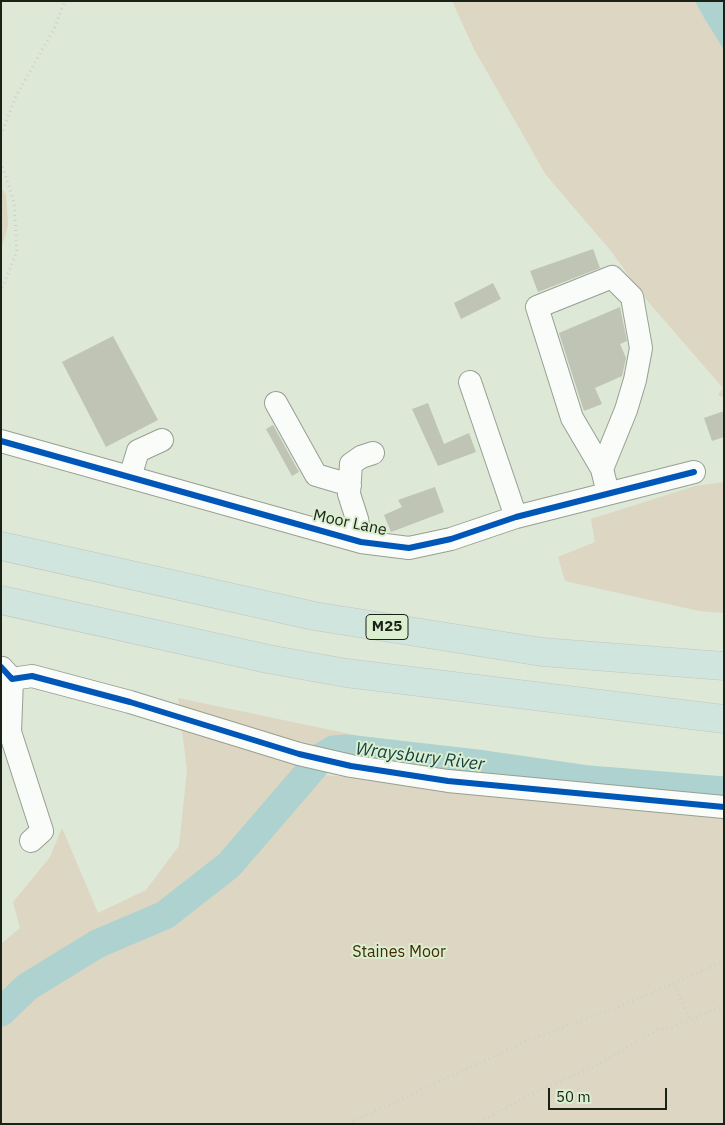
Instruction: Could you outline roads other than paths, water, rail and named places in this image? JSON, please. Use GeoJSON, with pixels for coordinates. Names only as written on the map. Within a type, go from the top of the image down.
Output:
{"type":"FeatureCollection","features":[{"type":"Feature","properties":{"kind":"highway","name":"M25"},"geometry":{"type":"LineString","coordinates":[[2,546],[314,616],[542,652],[724,666]]}},
{"type":"Feature","properties":{"kind":"highway"},"geometry":{"type":"LineString","coordinates":[[1,600],[268,659],[346,673],[724,719]]}},
{"type":"Feature","properties":{"kind":"street"},"geometry":{"type":"LineString","coordinates":[[602,469],[626,410],[635,380],[641,348],[632,297],[612,277],[537,307],[572,418],[602,469],[608,493]]}},
{"type":"Feature","properties":{"kind":"street"},"geometry":{"type":"LineString","coordinates":[[470,382],[516,517]]}},
{"type":"Feature","properties":{"kind":"street"},"geometry":{"type":"LineString","coordinates":[[276,403],[316,475],[350,485]]}},
{"type":"Feature","properties":{"kind":"street"},"geometry":{"type":"LineString","coordinates":[[130,477],[138,451],[162,440]]}},
{"type":"Feature","properties":{"kind":"street","name":"Moor Lane"},"geometry":{"type":"LineString","coordinates":[[1,442],[130,477],[250,513],[361,542],[409,548],[484,530],[516,517],[694,472]]}},
{"type":"Feature","properties":{"kind":"street"},"geometry":{"type":"LineString","coordinates":[[361,542],[349,494],[351,464],[361,457],[373,453]]}},
{"type":"Feature","properties":{"kind":"street"},"geometry":{"type":"LineString","coordinates":[[31,841],[42,830],[10,732],[7,707],[7,673],[32,676],[130,702],[299,754],[351,766],[448,781],[724,807]]}},
{"type":"Feature","properties":{"kind":"water"},"geometry":{"type":"Polygon","coordinates":[[[695,1],[724,1],[724,50],[703,16],[695,1]]]}},
{"type":"Feature","properties":{"kind":"waterway","name":"Wraysbury River"},"geometry":{"type":"LineString","coordinates":[[1,1012],[27,987],[97,944],[165,915],[229,865],[322,757],[333,750],[346,749],[485,765],[589,780],[724,791]]}},
{"type":"Feature","properties":{"kind":"park label","name":"Staines Moor"},"geometry":{"type":"Point","coordinates":[399,952]}}]}
